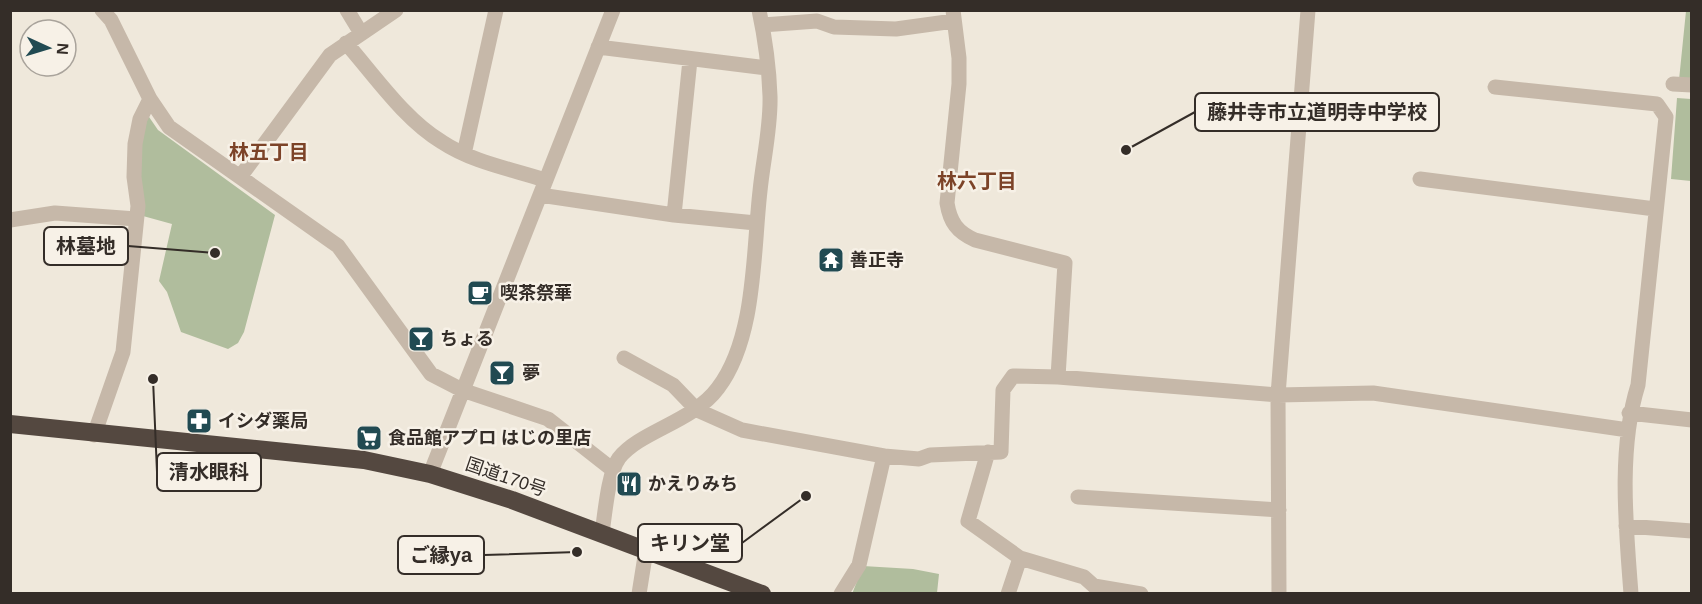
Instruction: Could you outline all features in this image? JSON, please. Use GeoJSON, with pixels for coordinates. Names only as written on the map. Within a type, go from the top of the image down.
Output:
{"type":"FeatureCollection","features":[{"type":"Feature","properties":{"kind":"highway","name":"国道170号"},"geometry":{"type":"LineString","coordinates":[[10,424],[94,435],[364,460],[430,474],[602,533],[762,594]]}},
{"type":"Feature","properties":{"kind":"street"},"geometry":{"type":"LineString","coordinates":[[102,10],[111,20],[150,99],[169,127],[338,246],[431,374],[462,390],[548,419],[613,470]]}},
{"type":"Feature","properties":{"kind":"street"},"geometry":{"type":"LineString","coordinates":[[347,10],[361,33]]}},
{"type":"Feature","properties":{"kind":"street"},"geometry":{"type":"LineString","coordinates":[[240,177],[330,55],[396,10]]}},
{"type":"Feature","properties":{"kind":"street"},"geometry":{"type":"LineString","coordinates":[[464,154],[496,10]]}},
{"type":"Feature","properties":{"kind":"street"},"geometry":{"type":"LineString","coordinates":[[430,474],[613,10]]}},
{"type":"Feature","properties":{"kind":"street"},"geometry":{"type":"LineString","coordinates":[[1279,594],[1278,395],[1308,10]]}},
{"type":"Feature","properties":{"kind":"street"},"geometry":{"type":"LineString","coordinates":[[602,533],[613,470],[619,459],[631,447],[697,410],[717,391],[729,373],[740,344],[748,304],[770,98],[761,18],[817,21],[834,27],[896,29],[953,16],[959,58],[959,84],[947,203],[950,220],[962,234],[975,240],[1065,263],[1058,377]]}},
{"type":"Feature","properties":{"kind":"street"},"geometry":{"type":"LineString","coordinates":[[346,43],[411,116],[440,142],[464,154],[543,188],[674,214],[756,223]]}},
{"type":"Feature","properties":{"kind":"street"},"geometry":{"type":"LineString","coordinates":[[598,47],[767,68]]}},
{"type":"Feature","properties":{"kind":"street"},"geometry":{"type":"LineString","coordinates":[[674,214],[690,60]]}},
{"type":"Feature","properties":{"kind":"street"},"geometry":{"type":"LineString","coordinates":[[1673,84],[1692,85]]}},
{"type":"Feature","properties":{"kind":"street"},"geometry":{"type":"LineString","coordinates":[[1495,87],[1657,104],[1666,117],[1654,209],[1638,385],[1629,413],[1626,526],[1630,594]]}},
{"type":"Feature","properties":{"kind":"street"},"geometry":{"type":"LineString","coordinates":[[94,435],[123,352],[136,219],[135,144],[140,119],[150,99]]}},
{"type":"Feature","properties":{"kind":"street"},"geometry":{"type":"LineString","coordinates":[[1420,179],[1654,209]]}},
{"type":"Feature","properties":{"kind":"street"},"geometry":{"type":"LineString","coordinates":[[10,220],[55,213],[136,219]]}},
{"type":"Feature","properties":{"kind":"street"},"geometry":{"type":"LineString","coordinates":[[624,358],[673,385],[697,410],[742,430],[884,456],[919,459],[930,455],[1001,452],[1004,390],[1013,376],[1058,377],[1278,395],[1373,393],[1628,430]]}},
{"type":"Feature","properties":{"kind":"street"},"geometry":{"type":"LineString","coordinates":[[1629,413],[1692,420]]}},
{"type":"Feature","properties":{"kind":"street"},"geometry":{"type":"LineString","coordinates":[[988,452],[968,521],[1020,558],[1084,577],[1094,586],[1141,594]]}},
{"type":"Feature","properties":{"kind":"street"},"geometry":{"type":"LineString","coordinates":[[841,594],[859,565],[884,456]]}},
{"type":"Feature","properties":{"kind":"street"},"geometry":{"type":"LineString","coordinates":[[1078,497],[1279,510]]}},
{"type":"Feature","properties":{"kind":"street"},"geometry":{"type":"LineString","coordinates":[[1626,526],[1692,531]]}},
{"type":"Feature","properties":{"kind":"street"},"geometry":{"type":"LineString","coordinates":[[639,594],[646,550]]}},
{"type":"Feature","properties":{"kind":"street"},"geometry":{"type":"LineString","coordinates":[[1008,594],[1020,558]]}},
{"type":"Feature","properties":{"kind":"green space"},"geometry":{"type":"Polygon","coordinates":[[[1686,11],[1691,11],[1691,81],[1679,80],[1686,11]]]}},
{"type":"Feature","properties":{"kind":"green space"},"geometry":{"type":"Polygon","coordinates":[[[1677,98],[1691,99],[1691,181],[1671,179],[1677,98]]]}},
{"type":"Feature","properties":{"kind":"green space"},"geometry":{"type":"Polygon","coordinates":[[[147,114],[158,130],[275,215],[244,332],[238,343],[228,349],[181,332],[167,292],[159,281],[172,224],[143,216],[139,154],[147,114]]]}},
{"type":"Feature","properties":{"kind":"green space"},"geometry":{"type":"Polygon","coordinates":[[[863,566],[913,569],[939,574],[937,593],[852,594],[863,566]]]}},
{"type":"Feature","properties":{"kind":"place","name":"藤井寺市立道明寺中学校"},"geometry":{"type":"Point","coordinates":[1126,150]}},
{"type":"Feature","properties":{"kind":"place","name":"林墓地"},"geometry":{"type":"Point","coordinates":[215,253]}},
{"type":"Feature","properties":{"kind":"place","name":"善正寺"},"geometry":{"type":"Point","coordinates":[831,260]}},
{"type":"Feature","properties":{"kind":"place","name":"喫茶祭華"},"geometry":{"type":"Point","coordinates":[480,293]}},
{"type":"Feature","properties":{"kind":"place","name":"ちょる"},"geometry":{"type":"Point","coordinates":[421,339]}},
{"type":"Feature","properties":{"kind":"place","name":"夢"},"geometry":{"type":"Point","coordinates":[502,373]}},
{"type":"Feature","properties":{"kind":"place","name":"清水眼科"},"geometry":{"type":"Point","coordinates":[153,379]}},
{"type":"Feature","properties":{"kind":"place","name":"イシダ薬局"},"geometry":{"type":"Point","coordinates":[199,421]}},
{"type":"Feature","properties":{"kind":"place","name":"食品館アプロ はじの里店"},"geometry":{"type":"Point","coordinates":[369,438]}},
{"type":"Feature","properties":{"kind":"place","name":"かえりみち"},"geometry":{"type":"Point","coordinates":[629,484]}},
{"type":"Feature","properties":{"kind":"place","name":"キリン堂"},"geometry":{"type":"Point","coordinates":[806,496]}},
{"type":"Feature","properties":{"kind":"place","name":"ご縁ya"},"geometry":{"type":"Point","coordinates":[577,552]}},
{"type":"Feature","properties":{"kind":"district","name":"林五丁目"},"geometry":{"type":"Point","coordinates":[269,152]}},
{"type":"Feature","properties":{"kind":"district","name":"林六丁目"},"geometry":{"type":"Point","coordinates":[977,181]}}]}
